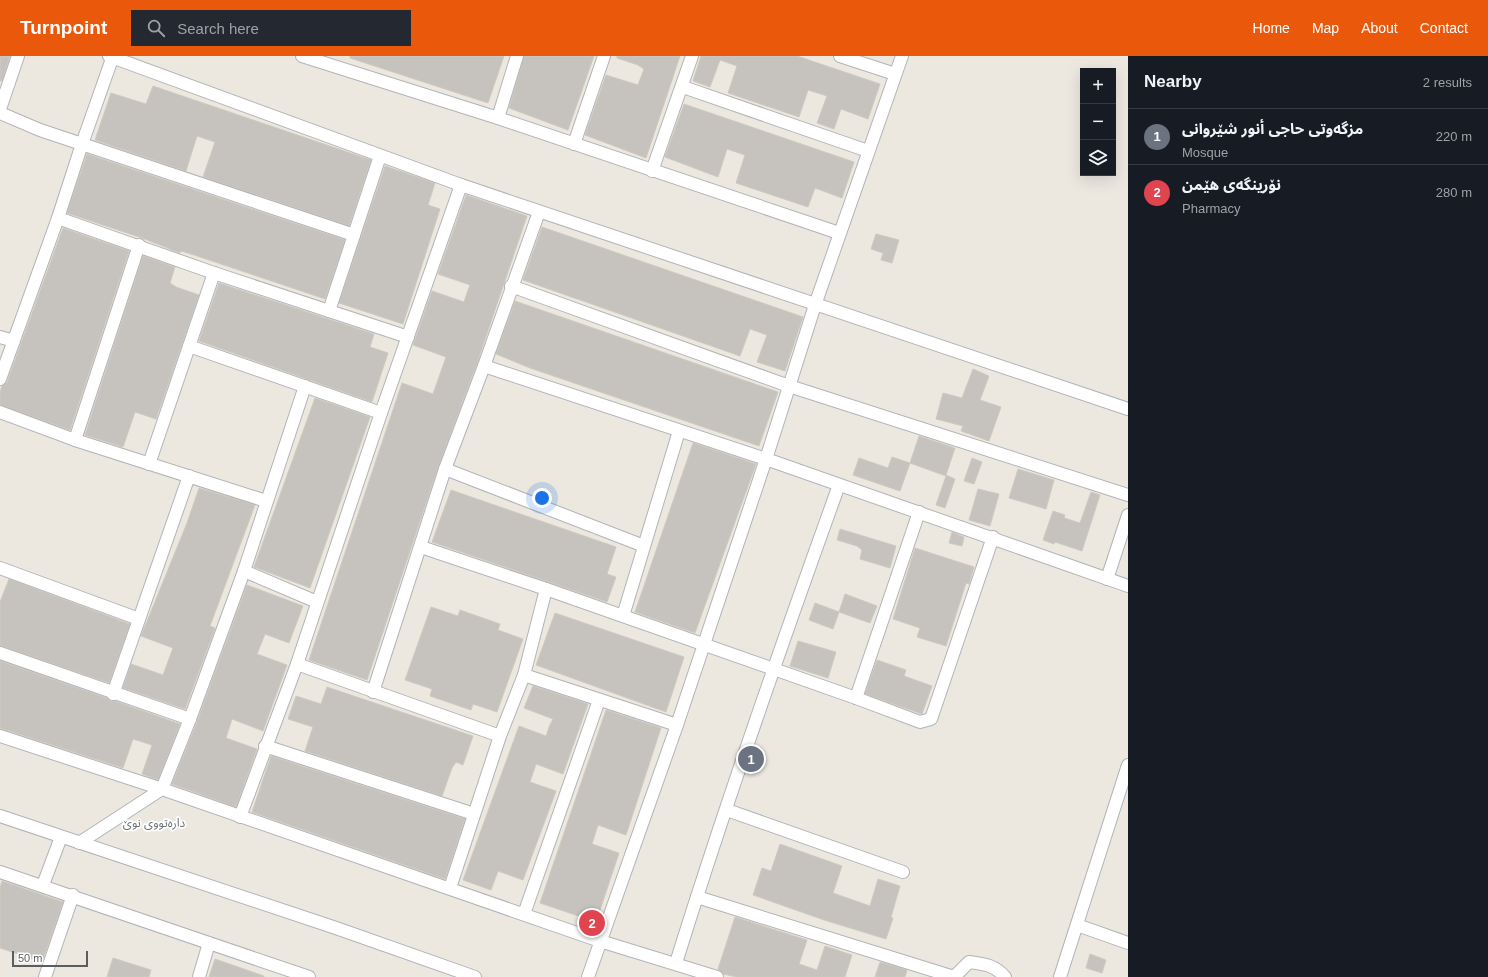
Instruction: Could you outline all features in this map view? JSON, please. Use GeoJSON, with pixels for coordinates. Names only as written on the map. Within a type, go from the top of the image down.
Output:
{"type":"FeatureCollection","features":[{"type":"Feature","properties":{"kind":"street"},"geometry":{"type":"LineString","coordinates":[[0,109],[18,56]]}},
{"type":"Feature","properties":{"kind":"street"},"geometry":{"type":"LineString","coordinates":[[0,379],[58,218],[112,56],[461,185],[1128,409]]}},
{"type":"Feature","properties":{"kind":"street"},"geometry":{"type":"LineString","coordinates":[[302,56],[498,118],[839,233]]}},
{"type":"Feature","properties":{"kind":"street"},"geometry":{"type":"LineString","coordinates":[[498,118],[517,56]]}},
{"type":"Feature","properties":{"kind":"street"},"geometry":{"type":"LineString","coordinates":[[574,144],[604,56]]}},
{"type":"Feature","properties":{"kind":"street"},"geometry":{"type":"LineString","coordinates":[[652,171],[683,87],[692,56]]}},
{"type":"Feature","properties":{"kind":"street"},"geometry":{"type":"LineString","coordinates":[[840,56],[895,74]]}},
{"type":"Feature","properties":{"kind":"street"},"geometry":{"type":"LineString","coordinates":[[588,977],[677,725],[766,459],[839,233],[902,56]]}},
{"type":"Feature","properties":{"kind":"street"},"geometry":{"type":"LineString","coordinates":[[683,87],[868,151]]}},
{"type":"Feature","properties":{"kind":"street"},"geometry":{"type":"LineString","coordinates":[[0,113],[40,130],[354,235]]}},
{"type":"Feature","properties":{"kind":"street"},"geometry":{"type":"LineString","coordinates":[[329,311],[380,156]]}},
{"type":"Feature","properties":{"kind":"street"},"geometry":{"type":"LineString","coordinates":[[240,817],[265,746],[297,664],[381,413],[461,185]]}},
{"type":"Feature","properties":{"kind":"street"},"geometry":{"type":"LineString","coordinates":[[373,692],[421,547],[444,469],[484,366],[511,286],[539,212]]}},
{"type":"Feature","properties":{"kind":"street"},"geometry":{"type":"LineString","coordinates":[[58,218],[408,337]]}},
{"type":"Feature","properties":{"kind":"street"},"geometry":{"type":"LineString","coordinates":[[75,440],[139,245]]}},
{"type":"Feature","properties":{"kind":"street"},"geometry":{"type":"LineString","coordinates":[[149,464],[214,272]]}},
{"type":"Feature","properties":{"kind":"street"},"geometry":{"type":"LineString","coordinates":[[511,286],[789,386],[1128,495]]}},
{"type":"Feature","properties":{"kind":"street"},"geometry":{"type":"LineString","coordinates":[[0,337],[14,341]]}},
{"type":"Feature","properties":{"kind":"street"},"geometry":{"type":"LineString","coordinates":[[189,346],[381,413]]}},
{"type":"Feature","properties":{"kind":"street"},"geometry":{"type":"LineString","coordinates":[[484,366],[766,459],[993,537],[1128,586]]}},
{"type":"Feature","properties":{"kind":"street"},"geometry":{"type":"LineString","coordinates":[[79,843],[162,789],[190,719],[244,571],[305,386]]}},
{"type":"Feature","properties":{"kind":"street"},"geometry":{"type":"LineString","coordinates":[[0,412],[75,440],[266,501]]}},
{"type":"Feature","properties":{"kind":"street"},"geometry":{"type":"LineString","coordinates":[[623,616],[679,431]]}},
{"type":"Feature","properties":{"kind":"street"},"geometry":{"type":"LineString","coordinates":[[444,469],[644,546]]}},
{"type":"Feature","properties":{"kind":"street"},"geometry":{"type":"LineString","coordinates":[[113,694],[189,476]]}},
{"type":"Feature","properties":{"kind":"street"},"geometry":{"type":"LineString","coordinates":[[676,963],[773,669],[839,485]]}},
{"type":"Feature","properties":{"kind":"street"},"geometry":{"type":"LineString","coordinates":[[856,698],[919,512]]}},
{"type":"Feature","properties":{"kind":"street"},"geometry":{"type":"LineString","coordinates":[[1107,579],[1128,515]]}},
{"type":"Feature","properties":{"kind":"street"},"geometry":{"type":"LineString","coordinates":[[421,547],[703,644],[920,722],[931,720],[993,537]]}},
{"type":"Feature","properties":{"kind":"street"},"geometry":{"type":"LineString","coordinates":[[0,568],[138,619]]}},
{"type":"Feature","properties":{"kind":"street"},"geometry":{"type":"LineString","coordinates":[[244,571],[317,602]]}},
{"type":"Feature","properties":{"kind":"street"},"geometry":{"type":"LineString","coordinates":[[450,888],[500,736],[524,674],[546,589]]}},
{"type":"Feature","properties":{"kind":"street"},"geometry":{"type":"LineString","coordinates":[[0,653],[113,694],[190,719]]}},
{"type":"Feature","properties":{"kind":"street"},"geometry":{"type":"LineString","coordinates":[[297,664],[500,736]]}},
{"type":"Feature","properties":{"kind":"street"},"geometry":{"type":"LineString","coordinates":[[524,674],[677,725]]}},
{"type":"Feature","properties":{"kind":"street"},"geometry":{"type":"LineString","coordinates":[[524,914],[599,700]]}},
{"type":"Feature","properties":{"kind":"street"},"geometry":{"type":"LineString","coordinates":[[0,736],[162,789],[600,941],[676,963],[717,977]]}},
{"type":"Feature","properties":{"kind":"street"},"geometry":{"type":"LineString","coordinates":[[265,746],[474,814]]}},
{"type":"Feature","properties":{"kind":"street"},"geometry":{"type":"LineString","coordinates":[[1060,977],[1128,765]]}},
{"type":"Feature","properties":{"kind":"street"},"geometry":{"type":"LineString","coordinates":[[727,810],[903,872]]}},
{"type":"Feature","properties":{"kind":"street"},"geometry":{"type":"LineString","coordinates":[[0,816],[336,928],[475,977]]}},
{"type":"Feature","properties":{"kind":"street"},"geometry":{"type":"LineString","coordinates":[[43,885],[61,837]]}},
{"type":"Feature","properties":{"kind":"street"},"geometry":{"type":"LineString","coordinates":[[0,872],[43,885],[310,977]]}},
{"type":"Feature","properties":{"kind":"street"},"geometry":{"type":"LineString","coordinates":[[46,977],[73,896]]}},
{"type":"Feature","properties":{"kind":"street"},"geometry":{"type":"LineString","coordinates":[[697,897],[954,977],[969,962],[985,964],[998,969],[1005,977]]}},
{"type":"Feature","properties":{"kind":"street"},"geometry":{"type":"LineString","coordinates":[[1077,925],[1128,943]]}},
{"type":"Feature","properties":{"kind":"street"},"geometry":{"type":"LineString","coordinates":[[199,977],[209,943]]}},
{"type":"Feature","properties":{"kind":"building"},"geometry":{"type":"Polygon","coordinates":[[[0,56],[10,56],[2,81],[0,81],[0,56]]]}},
{"type":"Feature","properties":{"kind":"building"},"geometry":{"type":"Polygon","coordinates":[[[350,56],[504,56],[488,103],[350,58],[350,56]]]}},
{"type":"Feature","properties":{"kind":"building"},"geometry":{"type":"Polygon","coordinates":[[[524,56],[594,56],[568,130],[509,108],[524,56]]]}},
{"type":"Feature","properties":{"kind":"building"},"geometry":{"type":"Polygon","coordinates":[[[617,56],[680,56],[646,158],[585,135],[606,75],[638,85],[644,69],[638,65],[617,58],[617,56]]]}},
{"type":"Feature","properties":{"kind":"building"},"geometry":{"type":"Polygon","coordinates":[[[701,56],[797,56],[880,84],[868,119],[841,109],[834,129],[817,123],[827,96],[808,90],[799,117],[728,93],[737,66],[720,60],[710,87],[693,81],[701,56]]]}},
{"type":"Feature","properties":{"kind":"building"},"geometry":{"type":"Polygon","coordinates":[[[153,86],[371,160],[349,226],[203,177],[215,142],[197,136],[186,171],[95,140],[111,93],[146,104],[153,86]]]}},
{"type":"Feature","properties":{"kind":"building"},"geometry":{"type":"Polygon","coordinates":[[[684,104],[854,162],[842,198],[815,188],[808,207],[736,183],[745,155],[727,149],[718,177],[665,157],[684,104]]]}},
{"type":"Feature","properties":{"kind":"building"},"geometry":{"type":"Polygon","coordinates":[[[87,154],[345,240],[325,299],[197,256],[181,251],[180,253],[142,238],[67,213],[87,154]]]}},
{"type":"Feature","properties":{"kind":"building"},"geometry":{"type":"Polygon","coordinates":[[[385,166],[435,183],[428,205],[440,209],[403,324],[339,303],[385,166]]]}},
{"type":"Feature","properties":{"kind":"building"},"geometry":{"type":"Polygon","coordinates":[[[466,195],[527,216],[477,363],[438,467],[367,680],[309,660],[402,383],[433,394],[446,357],[413,345],[432,291],[464,302],[470,285],[438,274],[466,195]]]}},
{"type":"Feature","properties":{"kind":"building"},"geometry":{"type":"Polygon","coordinates":[[[542,227],[803,317],[785,371],[757,362],[767,335],[750,329],[740,356],[523,280],[542,227]]]}},
{"type":"Feature","properties":{"kind":"building"},"geometry":{"type":"Polygon","coordinates":[[[63,228],[129,251],[70,430],[0,405],[0,392],[2,386],[7,382],[63,228]]]}},
{"type":"Feature","properties":{"kind":"building"},"geometry":{"type":"Polygon","coordinates":[[[876,234],[899,240],[892,263],[881,260],[883,253],[871,249],[876,234]]]}},
{"type":"Feature","properties":{"kind":"building"},"geometry":{"type":"Polygon","coordinates":[[[143,256],[175,267],[170,283],[176,287],[199,295],[156,419],[135,412],[123,447],[85,435],[143,256]]]}},
{"type":"Feature","properties":{"kind":"building"},"geometry":{"type":"Polygon","coordinates":[[[219,283],[374,334],[370,347],[388,353],[372,402],[199,341],[219,283]]]}},
{"type":"Feature","properties":{"kind":"building"},"geometry":{"type":"Polygon","coordinates":[[[515,301],[778,392],[759,446],[530,368],[496,354],[515,301]]]}},
{"type":"Feature","properties":{"kind":"building"},"geometry":{"type":"Polygon","coordinates":[[[973,369],[989,376],[980,400],[1001,407],[989,441],[961,431],[963,426],[936,419],[943,393],[962,398],[973,369]]]}},
{"type":"Feature","properties":{"kind":"building"},"geometry":{"type":"Polygon","coordinates":[[[315,398],[370,417],[310,588],[254,567],[315,398]]]}},
{"type":"Feature","properties":{"kind":"building"},"geometry":{"type":"Polygon","coordinates":[[[919,436],[955,448],[946,475],[955,479],[945,508],[936,505],[946,476],[910,463],[919,436]]]}},
{"type":"Feature","properties":{"kind":"building"},"geometry":{"type":"Polygon","coordinates":[[[693,443],[756,464],[695,633],[635,612],[693,443]]]}},
{"type":"Feature","properties":{"kind":"building"},"geometry":{"type":"Polygon","coordinates":[[[892,457],[910,463],[900,491],[853,475],[859,458],[888,468],[892,457]]]}},
{"type":"Feature","properties":{"kind":"building"},"geometry":{"type":"Polygon","coordinates":[[[972,458],[982,462],[974,484],[964,481],[972,458]]]}},
{"type":"Feature","properties":{"kind":"building"},"geometry":{"type":"Polygon","coordinates":[[[1018,469],[1054,480],[1046,509],[1009,498],[1018,469]]]}},
{"type":"Feature","properties":{"kind":"building"},"geometry":{"type":"Polygon","coordinates":[[[199,488],[255,505],[210,626],[215,628],[185,709],[123,688],[131,664],[163,675],[173,648],[141,636],[187,523],[199,488]]]}},
{"type":"Feature","properties":{"kind":"building"},"geometry":{"type":"Polygon","coordinates":[[[978,489],[999,494],[990,526],[969,520],[978,489]]]}},
{"type":"Feature","properties":{"kind":"building"},"geometry":{"type":"Polygon","coordinates":[[[451,490],[616,547],[607,574],[616,577],[607,602],[432,542],[451,490]]]}},
{"type":"Feature","properties":{"kind":"building"},"geometry":{"type":"Polygon","coordinates":[[[1091,492],[1100,495],[1082,551],[1055,542],[1054,544],[1043,540],[1053,511],[1065,515],[1064,518],[1080,523],[1091,492]]]}},
{"type":"Feature","properties":{"kind":"building"},"geometry":{"type":"Polygon","coordinates":[[[840,529],[896,546],[890,568],[860,559],[862,550],[857,546],[837,540],[840,529]]]}},
{"type":"Feature","properties":{"kind":"building"},"geometry":{"type":"Polygon","coordinates":[[[952,532],[964,537],[962,546],[949,543],[952,532]]]}},
{"type":"Feature","properties":{"kind":"building"},"geometry":{"type":"Polygon","coordinates":[[[915,548],[974,567],[969,584],[966,583],[946,646],[917,637],[920,628],[893,619],[915,548]]]}},
{"type":"Feature","properties":{"kind":"building"},"geometry":{"type":"Polygon","coordinates":[[[9,579],[130,624],[109,683],[0,646],[0,602],[9,579]]]}},
{"type":"Feature","properties":{"kind":"building"},"geometry":{"type":"Polygon","coordinates":[[[247,585],[303,606],[289,643],[265,634],[257,654],[287,665],[263,731],[232,719],[226,738],[257,749],[236,807],[172,784],[197,722],[247,585]]]}},
{"type":"Feature","properties":{"kind":"building"},"geometry":{"type":"Polygon","coordinates":[[[845,594],[877,606],[870,623],[839,612],[845,594]]]}},
{"type":"Feature","properties":{"kind":"building"},"geometry":{"type":"Polygon","coordinates":[[[815,603],[839,612],[833,629],[809,620],[815,603]]]}},
{"type":"Feature","properties":{"kind":"building"},"geometry":{"type":"Polygon","coordinates":[[[431,607],[458,616],[460,610],[500,624],[498,630],[523,639],[497,712],[473,704],[471,710],[430,696],[432,689],[405,680],[431,607]]]}},
{"type":"Feature","properties":{"kind":"building"},"geometry":{"type":"Polygon","coordinates":[[[555,613],[684,657],[666,712],[536,665],[555,613]]]}},
{"type":"Feature","properties":{"kind":"building"},"geometry":{"type":"Polygon","coordinates":[[[798,641],[836,652],[828,678],[790,666],[798,641]]]}},
{"type":"Feature","properties":{"kind":"building"},"geometry":{"type":"Polygon","coordinates":[[[877,660],[906,670],[904,676],[932,686],[922,714],[865,694],[877,660]]]}},
{"type":"Feature","properties":{"kind":"building"},"geometry":{"type":"Polygon","coordinates":[[[0,661],[107,698],[110,701],[115,701],[180,724],[158,780],[142,774],[152,745],[133,739],[123,768],[0,728],[0,661]]]}},
{"type":"Feature","properties":{"kind":"building"},"geometry":{"type":"Polygon","coordinates":[[[533,686],[588,704],[563,774],[536,764],[530,782],[556,791],[523,880],[498,871],[491,890],[463,880],[519,726],[546,736],[553,719],[524,708],[533,686]]]}},
{"type":"Feature","properties":{"kind":"building"},"geometry":{"type":"Polygon","coordinates":[[[327,687],[473,736],[463,765],[456,762],[452,768],[442,796],[305,751],[313,727],[288,719],[296,696],[321,704],[327,687]]]}},
{"type":"Feature","properties":{"kind":"building"},"geometry":{"type":"Polygon","coordinates":[[[606,710],[661,728],[626,835],[598,825],[592,844],[619,853],[596,922],[540,903],[606,710]]]}},
{"type":"Feature","properties":{"kind":"building"},"geometry":{"type":"Polygon","coordinates":[[[271,756],[465,819],[445,879],[252,812],[271,756]]]}},
{"type":"Feature","properties":{"kind":"building"},"geometry":{"type":"Polygon","coordinates":[[[780,844],[842,866],[833,893],[870,906],[878,879],[900,886],[891,917],[893,918],[886,939],[824,920],[753,895],[762,868],[771,871],[780,844]]]}},
{"type":"Feature","properties":{"kind":"building"},"geometry":{"type":"Polygon","coordinates":[[[2,881],[63,902],[42,962],[0,948],[0,888],[2,881]]]}},
{"type":"Feature","properties":{"kind":"building"},"geometry":{"type":"Polygon","coordinates":[[[735,917],[807,940],[799,964],[817,970],[825,946],[852,955],[845,977],[737,977],[723,974],[718,969],[735,917]]]}},
{"type":"Feature","properties":{"kind":"building"},"geometry":{"type":"Polygon","coordinates":[[[1090,954],[1106,960],[1102,973],[1086,968],[1090,954]]]}},
{"type":"Feature","properties":{"kind":"building"},"geometry":{"type":"Polygon","coordinates":[[[113,958],[151,970],[149,977],[107,977],[113,958]]]}},
{"type":"Feature","properties":{"kind":"building"},"geometry":{"type":"Polygon","coordinates":[[[215,959],[264,976],[264,977],[209,977],[215,959]]]}},
{"type":"Feature","properties":{"kind":"building"},"geometry":{"type":"Polygon","coordinates":[[[880,962],[907,970],[905,977],[875,977],[880,962]]]}},
{"type":"Feature","properties":{"kind":"place","name":"مزگەوتی حاجی أنور شێروانی"},"geometry":{"type":"Point","coordinates":[751,759]}},
{"type":"Feature","properties":{"kind":"place","name":"نۆرینگه‌ی هێمن"},"geometry":{"type":"Point","coordinates":[592,923]}},
{"type":"Feature","properties":{"kind":"district","name":"دارەتووی نوێ"},"geometry":{"type":"Point","coordinates":[154,823]}}]}
